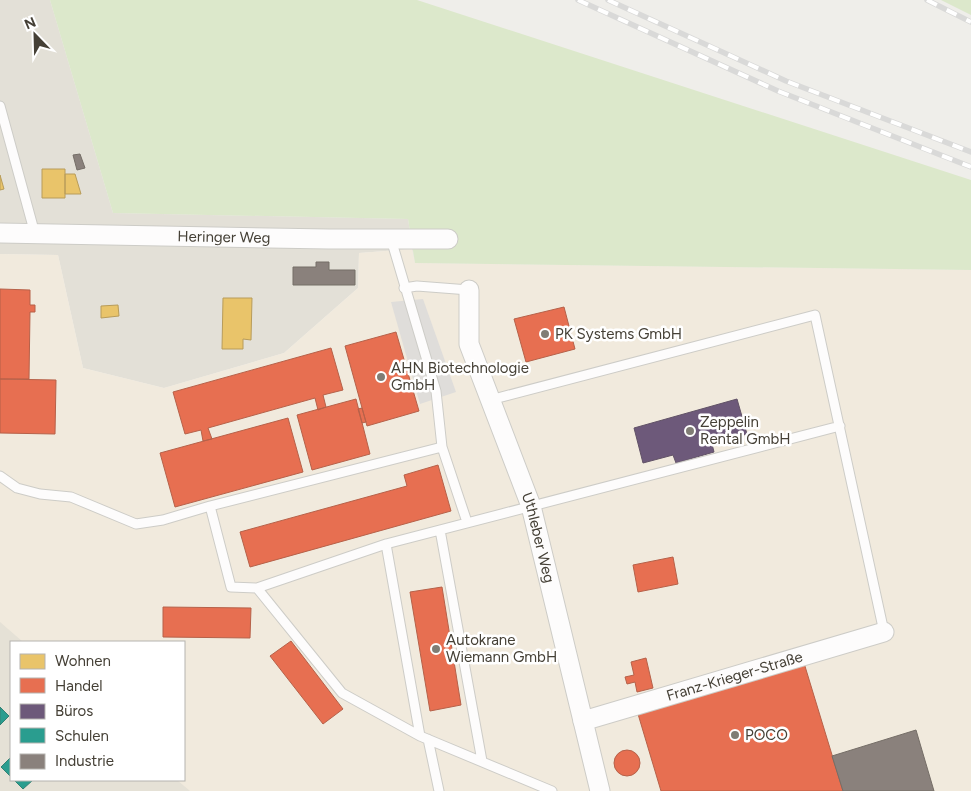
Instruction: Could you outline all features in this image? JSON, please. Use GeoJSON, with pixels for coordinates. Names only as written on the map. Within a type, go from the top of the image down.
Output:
{"type":"FeatureCollection","features":[{"type":"Feature","properties":{"kind":"street","name":"Heringer Weg"},"geometry":{"type":"LineString","coordinates":[[0,233],[448,239]]}},
{"type":"Feature","properties":{"kind":"street","name":"Uthleber Weg"},"geometry":{"type":"LineString","coordinates":[[469,290],[468,344],[531,506],[600,791]]}},
{"type":"Feature","properties":{"kind":"street","name":"Franz-Krieger-Straße"},"geometry":{"type":"LineString","coordinates":[[583,722],[884,632]]}},
{"type":"Feature","properties":{"kind":"lane"},"geometry":{"type":"LineString","coordinates":[[0,106],[35,234]]}},
{"type":"Feature","properties":{"kind":"lane"},"geometry":{"type":"LineString","coordinates":[[390,239],[395,250],[404,288],[436,391],[442,447],[467,522]]}},
{"type":"Feature","properties":{"kind":"lane"},"geometry":{"type":"LineString","coordinates":[[404,288],[417,286],[469,290]]}},
{"type":"Feature","properties":{"kind":"lane"},"geometry":{"type":"LineString","coordinates":[[490,400],[815,315],[884,632]]}},
{"type":"Feature","properties":{"kind":"lane"},"geometry":{"type":"LineString","coordinates":[[210,506],[231,587],[257,588],[386,544],[840,426]]}},
{"type":"Feature","properties":{"kind":"lane"},"geometry":{"type":"LineString","coordinates":[[0,476],[17,488],[40,494],[71,497],[136,524],[163,520],[210,506],[442,447]]}},
{"type":"Feature","properties":{"kind":"lane"},"geometry":{"type":"LineString","coordinates":[[440,530],[482,761]]}},
{"type":"Feature","properties":{"kind":"lane"},"geometry":{"type":"LineString","coordinates":[[386,544],[424,737],[439,791]]}},
{"type":"Feature","properties":{"kind":"lane"},"geometry":{"type":"LineString","coordinates":[[257,588],[342,693],[424,737],[552,791]]}},
{"type":"Feature","properties":{"kind":"lane"},"geometry":{"type":"LineString","coordinates":[[527,781],[530,791]]}},
{"type":"Feature","properties":{"kind":"shaded area"},"geometry":{"type":"Polygon","coordinates":[[[0,0],[50,0],[113,213],[408,219],[415,263],[412,249],[359,253],[358,288],[284,353],[164,388],[83,368],[58,255],[0,254],[0,0]]]}},
{"type":"Feature","properties":{"kind":"shaded area"},"geometry":{"type":"Polygon","coordinates":[[[412,249],[415,263],[971,270],[971,791],[0,791],[0,254],[58,255],[83,368],[164,388],[284,353],[358,288],[359,253],[412,249]]]}},
{"type":"Feature","properties":{"kind":"shaded area"},"geometry":{"type":"Polygon","coordinates":[[[423,299],[456,392],[420,404],[391,302],[423,299]]]}},
{"type":"Feature","properties":{"kind":"shaded area"},"geometry":{"type":"Polygon","coordinates":[[[0,622],[22,641],[10,641],[10,781],[178,781],[190,791],[0,791],[0,622]]]}},
{"type":"Feature","properties":{"kind":"green space"},"geometry":{"type":"Polygon","coordinates":[[[50,0],[417,0],[971,180],[971,270],[415,263],[408,219],[113,213],[50,0]]]}},
{"type":"Feature","properties":{"kind":"green space"},"geometry":{"type":"Polygon","coordinates":[[[941,0],[971,0],[971,15],[941,0]]]}},
{"type":"Feature","properties":{"kind":"building: Wohnen"},"geometry":{"type":"Polygon","coordinates":[[[42,169],[65,169],[65,198],[42,198],[42,169]]]}},
{"type":"Feature","properties":{"kind":"building: Wohnen"},"geometry":{"type":"Polygon","coordinates":[[[65,174],[75,174],[81,194],[65,194],[65,174]]]}},
{"type":"Feature","properties":{"kind":"building: Wohnen"},"geometry":{"type":"Polygon","coordinates":[[[0,175],[4,189],[0,190],[0,175]]]}},
{"type":"Feature","properties":{"kind":"building: Wohnen"},"geometry":{"type":"Polygon","coordinates":[[[223,298],[252,298],[251,340],[243,339],[243,349],[222,349],[223,298]]]}},
{"type":"Feature","properties":{"kind":"building: Wohnen"},"geometry":{"type":"Polygon","coordinates":[[[118,305],[119,316],[101,318],[101,306],[118,305]]]}},
{"type":"Feature","properties":{"kind":"building: Handel"},"geometry":{"type":"Polygon","coordinates":[[[0,289],[30,290],[30,305],[35,305],[35,312],[30,312],[29,379],[0,379],[0,289]]]}},
{"type":"Feature","properties":{"kind":"building: Handel","name":"PK Systems GmbH"},"geometry":{"type":"Polygon","coordinates":[[[564,307],[575,349],[526,362],[514,319],[564,307]]]}},
{"type":"Feature","properties":{"kind":"building: Handel","name":"AHN Biotechnologie GmbH"},"geometry":{"type":"Polygon","coordinates":[[[396,332],[419,411],[367,426],[345,346],[396,332]]]}},
{"type":"Feature","properties":{"kind":"building: Handel"},"geometry":{"type":"Polygon","coordinates":[[[331,348],[343,390],[323,395],[326,407],[318,410],[315,398],[208,428],[212,439],[203,441],[201,430],[185,434],[173,392],[331,348]]]}},
{"type":"Feature","properties":{"kind":"building: Handel"},"geometry":{"type":"Polygon","coordinates":[[[0,379],[56,380],[55,434],[0,433],[0,379]]]}},
{"type":"Feature","properties":{"kind":"building: Handel"},"geometry":{"type":"Polygon","coordinates":[[[356,399],[370,454],[312,470],[297,415],[356,399]]]}},
{"type":"Feature","properties":{"kind":"building: Handel"},"geometry":{"type":"Polygon","coordinates":[[[362,408],[366,422],[362,423],[358,409],[362,408]]]}},
{"type":"Feature","properties":{"kind":"building: Handel"},"geometry":{"type":"Polygon","coordinates":[[[288,418],[303,472],[175,507],[160,453],[288,418]]]}},
{"type":"Feature","properties":{"kind":"building: Handel"},"geometry":{"type":"Polygon","coordinates":[[[438,465],[451,511],[250,567],[240,532],[407,486],[404,475],[438,465]]]}},
{"type":"Feature","properties":{"kind":"building: Handel"},"geometry":{"type":"Polygon","coordinates":[[[673,557],[678,584],[638,592],[633,565],[673,557]]]}},
{"type":"Feature","properties":{"kind":"building: Handel","name":"Autokrane Wiemann GmbH"},"geometry":{"type":"Polygon","coordinates":[[[442,587],[461,705],[430,711],[410,592],[442,587]]]}},
{"type":"Feature","properties":{"kind":"building: Handel"},"geometry":{"type":"Polygon","coordinates":[[[163,607],[251,608],[250,638],[163,637],[163,607]]]}},
{"type":"Feature","properties":{"kind":"building: Handel"},"geometry":{"type":"Polygon","coordinates":[[[291,641],[343,709],[323,724],[270,656],[291,641]]]}},
{"type":"Feature","properties":{"kind":"building: Handel"},"geometry":{"type":"Polygon","coordinates":[[[646,658],[653,688],[637,692],[635,682],[627,684],[625,677],[634,675],[631,662],[646,658]]]}},
{"type":"Feature","properties":{"kind":"building: Handel","name":"POCO"},"geometry":{"type":"Polygon","coordinates":[[[804,663],[843,791],[661,791],[638,714],[804,663]]]}},
{"type":"Feature","properties":{"kind":"building: Handel"},"geometry":{"type":"Polygon","coordinates":[[[627,750],[637,753],[640,763],[637,773],[627,776],[617,773],[614,763],[617,753],[627,750]]]}},
{"type":"Feature","properties":{"kind":"building: Büros","name":"Zeppelin Rental GmbH"},"geometry":{"type":"Polygon","coordinates":[[[737,399],[747,434],[712,444],[714,452],[676,463],[673,455],[643,463],[634,428],[737,399]]]}},
{"type":"Feature","properties":{"kind":"building: Schulen"},"geometry":{"type":"Polygon","coordinates":[[[0,707],[9,716],[0,725],[0,707]]]}},
{"type":"Feature","properties":{"kind":"building: Schulen"},"geometry":{"type":"Polygon","coordinates":[[[10,758],[10,776],[1,767],[10,758]]]}},
{"type":"Feature","properties":{"kind":"building: Schulen"},"geometry":{"type":"Polygon","coordinates":[[[15,781],[32,781],[23,789],[15,781]]]}},
{"type":"Feature","properties":{"kind":"building: Industrie"},"geometry":{"type":"Polygon","coordinates":[[[80,154],[85,168],[77,170],[73,155],[80,154]]]}},
{"type":"Feature","properties":{"kind":"building: Industrie"},"geometry":{"type":"Polygon","coordinates":[[[316,262],[329,262],[329,270],[355,270],[355,285],[293,285],[293,267],[316,267],[316,262]]]}},
{"type":"Feature","properties":{"kind":"building: Industrie"},"geometry":{"type":"Polygon","coordinates":[[[916,730],[934,791],[843,791],[832,756],[916,730]]]}},
{"type":"Feature","properties":{"kind":"railway"},"geometry":{"type":"LineString","coordinates":[[578,0],[778,91],[971,167]]}},
{"type":"Feature","properties":{"kind":"railway"},"geometry":{"type":"LineString","coordinates":[[608,0],[786,81],[971,152]]}},
{"type":"Feature","properties":{"kind":"railway"},"geometry":{"type":"LineString","coordinates":[[927,0],[971,22]]}},
{"type":"Feature","properties":{"kind":"place","name":"PK Systems GmbH"},"geometry":{"type":"Point","coordinates":[545,334]}},
{"type":"Feature","properties":{"kind":"place","name":"AHN Biotechnologie GmbH"},"geometry":{"type":"Point","coordinates":[381,377]}},
{"type":"Feature","properties":{"kind":"place","name":"Zeppelin Rental GmbH"},"geometry":{"type":"Point","coordinates":[690,431]}},
{"type":"Feature","properties":{"kind":"place","name":"Autokrane Wiemann GmbH"},"geometry":{"type":"Point","coordinates":[436,649]}},
{"type":"Feature","properties":{"kind":"place","name":"POCO"},"geometry":{"type":"Point","coordinates":[735,735]}}]}
